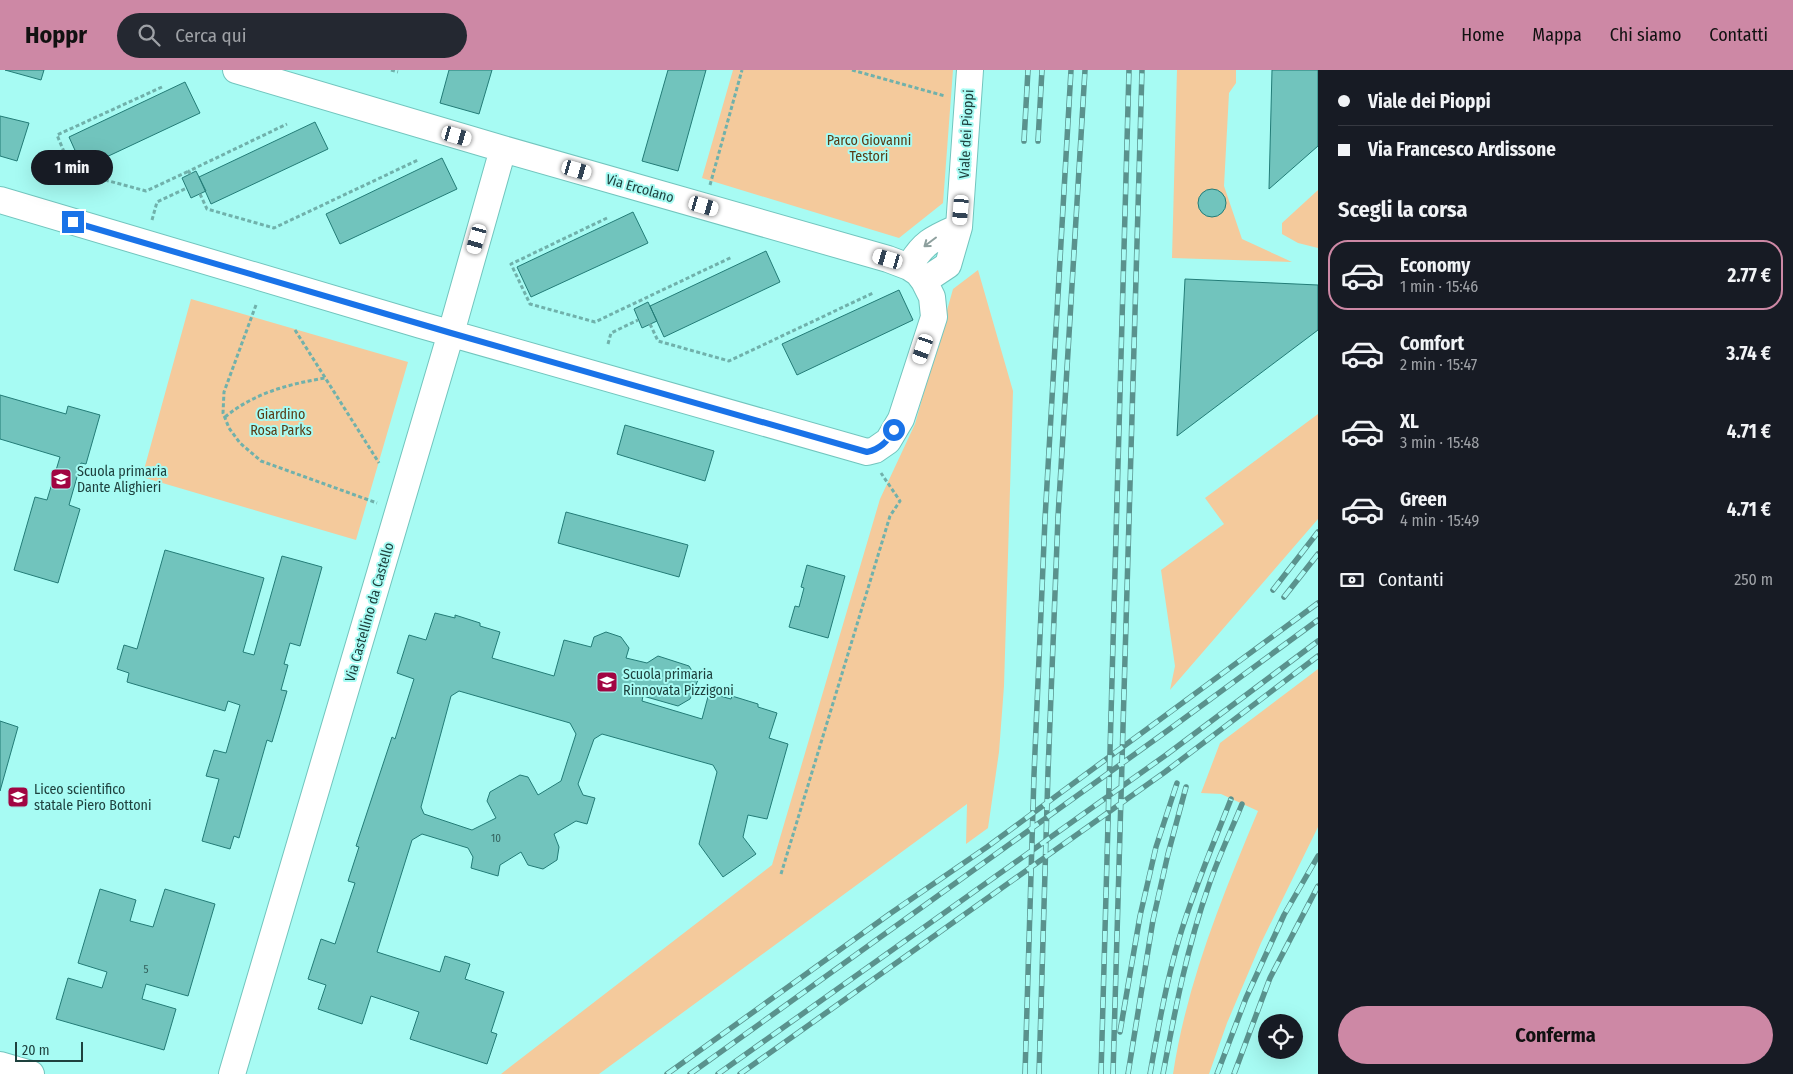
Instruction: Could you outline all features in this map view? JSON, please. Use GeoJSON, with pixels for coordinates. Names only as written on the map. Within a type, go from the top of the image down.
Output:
{"type":"FeatureCollection","features":[{"type":"Feature","properties":{"kind":"street","name":"Via Ercolano"},"geometry":{"type":"LineString","coordinates":[[236,70],[503,149],[888,259],[917,274]]}},
{"type":"Feature","properties":{"kind":"street","name":"Viale dei Pioppi"},"geometry":{"type":"LineString","coordinates":[[917,274],[948,265],[959,227],[970,70]]}},
{"type":"Feature","properties":{"kind":"street","name":"Via Castellino da Castello"},"geometry":{"type":"LineString","coordinates":[[232,1074],[451,333],[503,149]]}},
{"type":"Feature","properties":{"kind":"street"},"geometry":{"type":"LineString","coordinates":[[0,200],[451,333],[867,452],[876,450],[888,441],[901,419],[934,317],[932,297],[917,274]]}},
{"type":"Feature","properties":{"kind":"street"},"geometry":{"type":"LineString","coordinates":[[0,1066],[31,1074]]}},
{"type":"Feature","properties":{"kind":"path"},"geometry":{"type":"LineString","coordinates":[[391,70],[398,72]]}},
{"type":"Feature","properties":{"kind":"path"},"geometry":{"type":"LineString","coordinates":[[704,206],[742,70]]}},
{"type":"Feature","properties":{"kind":"path"},"geometry":{"type":"LineString","coordinates":[[852,70],[951,98],[968,98]]}},
{"type":"Feature","properties":{"kind":"path"},"geometry":{"type":"LineString","coordinates":[[162,87],[57,135],[72,171],[146,191],[190,172],[288,124]]}},
{"type":"Feature","properties":{"kind":"path"},"geometry":{"type":"LineString","coordinates":[[200,194],[207,209],[274,228],[418,160]]}},
{"type":"Feature","properties":{"kind":"path"},"geometry":{"type":"LineString","coordinates":[[146,243],[157,202],[187,188]]}},
{"type":"Feature","properties":{"kind":"path"},"geometry":{"type":"LineString","coordinates":[[607,218],[511,264],[530,304],[595,322],[732,257]]}},
{"type":"Feature","properties":{"kind":"path"},"geometry":{"type":"LineString","coordinates":[[650,324],[658,341],[729,361],[873,293]]}},
{"type":"Feature","properties":{"kind":"path"},"geometry":{"type":"LineString","coordinates":[[639,301],[642,305]]}},
{"type":"Feature","properties":{"kind":"path"},"geometry":{"type":"LineString","coordinates":[[256,305],[224,392],[223,412],[229,428],[240,443],[261,460],[379,503]]}},
{"type":"Feature","properties":{"kind":"path"},"geometry":{"type":"LineString","coordinates":[[608,344],[611,333],[638,320]]}},
{"type":"Feature","properties":{"kind":"path"},"geometry":{"type":"LineString","coordinates":[[295,330],[379,463]]}},
{"type":"Feature","properties":{"kind":"path"},"geometry":{"type":"LineString","coordinates":[[225,417],[251,399],[275,389],[325,378]]}},
{"type":"Feature","properties":{"kind":"path"},"geometry":{"type":"LineString","coordinates":[[781,874],[890,516],[900,501],[867,452]]}},
{"type":"Feature","properties":{"kind":"green space","name":"Parco Giovanni Testori"},"geometry":{"type":"Polygon","coordinates":[[[733,70],[953,70],[943,203],[899,238],[702,178],[733,70]]]}},
{"type":"Feature","properties":{"kind":"green space"},"geometry":{"type":"Polygon","coordinates":[[[1177,70],[1236,70],[1236,83],[1229,93],[1224,186],[1242,239],[1292,262],[1172,258],[1177,70]]]}},
{"type":"Feature","properties":{"kind":"green space"},"geometry":{"type":"Polygon","coordinates":[[[1318,190],[1318,248],[1298,243],[1282,234],[1282,223],[1318,190]]]}},
{"type":"Feature","properties":{"kind":"green space"},"geometry":{"type":"Polygon","coordinates":[[[978,270],[1013,391],[1004,686],[999,752],[988,828],[966,844],[967,804],[599,1074],[501,1074],[772,865],[880,499],[915,424],[953,289],[978,270]]]}},
{"type":"Feature","properties":{"kind":"green space","name":"Giardino Rosa Parks"},"geometry":{"type":"Polygon","coordinates":[[[191,299],[408,362],[356,540],[142,477],[191,299]]]}},
{"type":"Feature","properties":{"kind":"green space"},"geometry":{"type":"Polygon","coordinates":[[[1318,414],[1318,519],[1170,690],[1175,666],[1161,570],[1224,524],[1205,498],[1318,414]]]}},
{"type":"Feature","properties":{"kind":"green space"},"geometry":{"type":"Polygon","coordinates":[[[1318,669],[1318,827],[1261,943],[1227,1023],[1209,1074],[1173,1074],[1187,1006],[1207,940],[1258,811],[1221,794],[1201,793],[1220,743],[1318,669]]]}},
{"type":"Feature","properties":{"kind":"building"},"geometry":{"type":"Polygon","coordinates":[[[5,70],[44,70],[41,80],[5,70]]]}},
{"type":"Feature","properties":{"kind":"building"},"geometry":{"type":"Polygon","coordinates":[[[449,70],[492,70],[479,114],[440,103],[449,70]]]}},
{"type":"Feature","properties":{"kind":"building"},"geometry":{"type":"Polygon","coordinates":[[[668,70],[706,70],[678,171],[642,161],[668,70]]]}},
{"type":"Feature","properties":{"kind":"building"},"geometry":{"type":"Polygon","coordinates":[[[1272,70],[1318,70],[1318,146],[1269,189],[1272,70]]]}},
{"type":"Feature","properties":{"kind":"building"},"geometry":{"type":"Polygon","coordinates":[[[185,82],[200,113],[83,168],[69,137],[185,82]]]}},
{"type":"Feature","properties":{"kind":"building"},"geometry":{"type":"Polygon","coordinates":[[[0,116],[29,123],[17,161],[0,156],[0,116]]]}},
{"type":"Feature","properties":{"kind":"building"},"geometry":{"type":"Polygon","coordinates":[[[315,122],[328,149],[211,204],[199,177],[315,122]]]}},
{"type":"Feature","properties":{"kind":"building"},"geometry":{"type":"Polygon","coordinates":[[[442,158],[457,189],[340,244],[326,214],[442,158]]]}},
{"type":"Feature","properties":{"kind":"building"},"geometry":{"type":"Polygon","coordinates":[[[196,171],[206,191],[191,198],[182,178],[196,171]]]}},
{"type":"Feature","properties":{"kind":"building"},"geometry":{"type":"Polygon","coordinates":[[[1212,189],[1222,193],[1226,203],[1222,213],[1212,217],[1202,213],[1198,203],[1202,193],[1212,189]]]}},
{"type":"Feature","properties":{"kind":"building"},"geometry":{"type":"Polygon","coordinates":[[[633,212],[648,243],[531,297],[517,267],[633,212]]]}},
{"type":"Feature","properties":{"kind":"building"},"geometry":{"type":"Polygon","coordinates":[[[766,251],[780,282],[664,337],[650,306],[766,251]]]}},
{"type":"Feature","properties":{"kind":"building"},"geometry":{"type":"Polygon","coordinates":[[[1185,279],[1318,285],[1318,330],[1177,436],[1185,279]]]}},
{"type":"Feature","properties":{"kind":"building"},"geometry":{"type":"Polygon","coordinates":[[[899,290],[913,320],[797,375],[782,344],[899,290]]]}},
{"type":"Feature","properties":{"kind":"building"},"geometry":{"type":"Polygon","coordinates":[[[648,302],[657,321],[642,328],[634,309],[648,302]]]}},
{"type":"Feature","properties":{"kind":"building"},"geometry":{"type":"Polygon","coordinates":[[[0,395],[66,414],[68,406],[100,415],[86,464],[81,463],[69,505],[80,509],[58,583],[14,570],[35,497],[47,500],[60,457],[0,439],[0,395]]]}},
{"type":"Feature","properties":{"kind":"building"},"geometry":{"type":"Polygon","coordinates":[[[625,425],[714,451],[705,481],[617,454],[625,425]]]}},
{"type":"Feature","properties":{"kind":"building"},"geometry":{"type":"Polygon","coordinates":[[[566,512],[688,545],[679,577],[558,543],[566,512]]]}},
{"type":"Feature","properties":{"kind":"building"},"geometry":{"type":"Polygon","coordinates":[[[165,550],[264,578],[243,652],[254,655],[282,556],[322,567],[300,646],[290,643],[284,664],[288,665],[281,690],[287,691],[272,742],[267,740],[239,838],[234,836],[230,849],[202,841],[219,779],[206,776],[214,750],[226,753],[240,705],[228,701],[225,711],[127,682],[129,673],[117,669],[124,645],[137,649],[165,550]]]}},
{"type":"Feature","properties":{"kind":"building"},"geometry":{"type":"Polygon","coordinates":[[[807,565],[845,576],[828,638],[789,627],[795,606],[799,607],[804,588],[801,587],[807,565]]]}},
{"type":"Feature","properties":{"kind":"building"},"geometry":{"type":"Polygon","coordinates":[[[435,613],[455,618],[455,615],[500,632],[492,658],[554,676],[564,640],[591,647],[594,637],[606,632],[621,637],[629,648],[626,658],[647,663],[658,656],[689,666],[698,680],[690,699],[678,706],[643,696],[642,701],[702,719],[709,693],[731,699],[732,696],[758,704],[758,707],[777,713],[769,738],[788,744],[767,819],[748,815],[743,837],[756,854],[723,877],[699,844],[717,772],[713,765],[602,734],[594,739],[578,784],[583,795],[595,798],[587,824],[576,821],[554,834],[559,847],[557,860],[543,869],[528,865],[521,852],[500,865],[498,876],[471,868],[473,857],[468,848],[422,834],[412,840],[377,952],[440,972],[445,956],[470,964],[465,979],[504,992],[491,1032],[497,1034],[487,1064],[410,1039],[419,1012],[371,996],[362,1024],[318,1009],[326,985],[308,979],[321,939],[335,944],[355,883],[348,881],[359,847],[356,846],[392,737],[395,739],[414,679],[397,673],[409,635],[426,640],[435,613]],[[459,691],[451,696],[421,807],[424,814],[472,830],[496,818],[487,801],[490,792],[520,775],[528,777],[538,795],[561,781],[576,734],[570,723],[459,691]]]}},
{"type":"Feature","properties":{"kind":"building"},"geometry":{"type":"Polygon","coordinates":[[[0,721],[18,727],[0,791],[0,721]]]}},
{"type":"Feature","properties":{"kind":"building"},"geometry":{"type":"Polygon","coordinates":[[[100,889],[136,900],[130,921],[153,927],[165,889],[215,904],[188,996],[146,984],[142,999],[176,1009],[164,1050],[56,1019],[68,978],[102,988],[107,972],[78,963],[100,889]]]}},
{"type":"Feature","properties":{"kind":"railway"},"geometry":{"type":"LineString","coordinates":[[1024,141],[1028,70]]}},
{"type":"Feature","properties":{"kind":"railway"},"geometry":{"type":"LineString","coordinates":[[1038,141],[1042,70]]}},
{"type":"Feature","properties":{"kind":"railway"},"geometry":{"type":"LineString","coordinates":[[1025,1074],[1034,775],[1045,519],[1071,70]]}},
{"type":"Feature","properties":{"kind":"railway"},"geometry":{"type":"LineString","coordinates":[[1039,1074],[1058,517],[1085,70]]}},
{"type":"Feature","properties":{"kind":"railway"},"geometry":{"type":"LineString","coordinates":[[1101,1074],[1129,70]]}},
{"type":"Feature","properties":{"kind":"railway"},"geometry":{"type":"LineString","coordinates":[[1113,1074],[1142,70]]}},
{"type":"Feature","properties":{"kind":"railway"},"geometry":{"type":"LineString","coordinates":[[1273,590],[1318,532]]}},
{"type":"Feature","properties":{"kind":"railway"},"geometry":{"type":"LineString","coordinates":[[1284,597],[1318,554]]}},
{"type":"Feature","properties":{"kind":"railway"},"geometry":{"type":"LineString","coordinates":[[667,1074],[891,913],[987,847],[1318,603]]}},
{"type":"Feature","properties":{"kind":"railway"},"geometry":{"type":"LineString","coordinates":[[690,1074],[1318,620]]}},
{"type":"Feature","properties":{"kind":"railway"},"geometry":{"type":"LineString","coordinates":[[718,1074],[1166,755],[1318,641]]}},
{"type":"Feature","properties":{"kind":"railway"},"geometry":{"type":"LineString","coordinates":[[740,1074],[1165,772],[1318,656]]}},
{"type":"Feature","properties":{"kind":"railway"},"geometry":{"type":"LineString","coordinates":[[1120,1032],[1140,916],[1156,847],[1177,783]]}},
{"type":"Feature","properties":{"kind":"railway"},"geometry":{"type":"LineString","coordinates":[[1128,1074],[1153,920],[1186,787]]}},
{"type":"Feature","properties":{"kind":"railway"},"geometry":{"type":"LineString","coordinates":[[1150,1074],[1166,989],[1179,939],[1197,886],[1231,799]]}},
{"type":"Feature","properties":{"kind":"railway"},"geometry":{"type":"LineString","coordinates":[[1163,1074],[1177,1002],[1201,908],[1220,855],[1242,804]]}},
{"type":"Feature","properties":{"kind":"railway"},"geometry":{"type":"LineString","coordinates":[[1217,1074],[1246,998],[1284,915],[1318,856]]}},
{"type":"Feature","properties":{"kind":"railway"},"geometry":{"type":"LineString","coordinates":[[1234,1074],[1270,978],[1318,886]]}},
{"type":"Feature","properties":{"kind":"place","name":"Scuola primaria Dante Alighieri"},"geometry":{"type":"Point","coordinates":[61,479]}},
{"type":"Feature","properties":{"kind":"place","name":"Scuola primaria Rinnovata Pizzigoni"},"geometry":{"type":"Point","coordinates":[607,682]}},
{"type":"Feature","properties":{"kind":"place","name":"Liceo scientifico statale Piero Bottoni"},"geometry":{"type":"Point","coordinates":[18,797]}},
{"type":"Feature","properties":{"kind":"route"},"geometry":{"type":"LineString","coordinates":[[73,222],[867,452],[876,450],[888,441],[894,430]]}}]}
